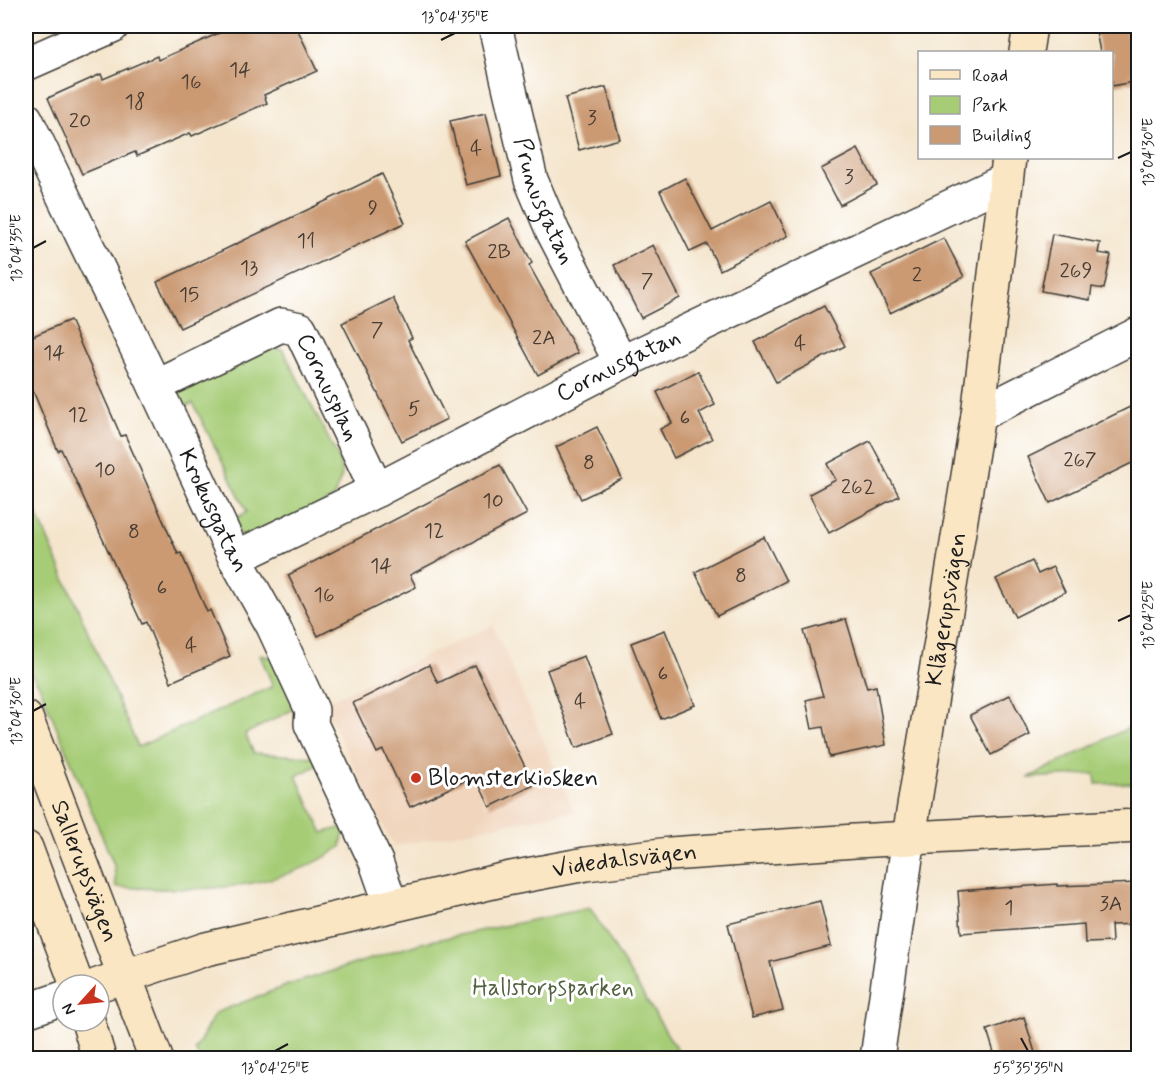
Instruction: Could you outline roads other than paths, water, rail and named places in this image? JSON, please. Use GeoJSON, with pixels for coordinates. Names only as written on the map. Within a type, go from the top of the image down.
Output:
{"type":"FeatureCollection","features":[{"type":"Feature","properties":{"kind":"street"},"geometry":{"type":"LineString","coordinates":[[26,63],[112,26]]}},
{"type":"Feature","properties":{"kind":"street","name":"Prunusgatan"},"geometry":{"type":"LineString","coordinates":[[495,26],[531,180],[558,242],[621,363]]}},
{"type":"Feature","properties":{"kind":"street"},"geometry":{"type":"LineString","coordinates":[[1026,51],[1030,26]]}},
{"type":"Feature","properties":{"kind":"street","name":"Krokusgatan"},"geometry":{"type":"LineString","coordinates":[[26,119],[235,558],[273,626],[312,710],[311,724],[376,862],[391,905]]}},
{"type":"Feature","properties":{"kind":"street","name":"Cornusgatan"},"geometry":{"type":"LineString","coordinates":[[235,558],[377,490],[621,363],[1007,169]]}},
{"type":"Feature","properties":{"kind":"street","name":"Klågerupsvägen"},"geometry":{"type":"LineString","coordinates":[[877,1059],[909,837],[978,415],[1007,169]]}},
{"type":"Feature","properties":{"kind":"street","name":"Cornusplan"},"geometry":{"type":"LineString","coordinates":[[155,386],[281,325],[300,329],[377,490]]}},
{"type":"Feature","properties":{"kind":"street"},"geometry":{"type":"LineString","coordinates":[[978,415],[1138,334]]}},
{"type":"Feature","properties":{"kind":"street","name":"Sallerupsvägen"},"geometry":{"type":"LineString","coordinates":[[26,718],[109,973]]}},
{"type":"Feature","properties":{"kind":"street","name":"Videdalsvägen"},"geometry":{"type":"LineString","coordinates":[[111,980],[206,949],[391,905],[586,864],[670,854],[909,837],[1138,826]]}},
{"type":"Feature","properties":{"kind":"street","name":"Sallerupsvägen"},"geometry":{"type":"LineString","coordinates":[[26,848],[73,973]]}},
{"type":"Feature","properties":{"kind":"street","name":"Sallerupsvägen"},"geometry":{"type":"LineString","coordinates":[[111,980],[156,1059]]}},
{"type":"Feature","properties":{"kind":"street"},"geometry":{"type":"LineString","coordinates":[[26,1011],[51,1002]]}},
{"type":"Feature","properties":{"kind":"street"},"geometry":{"type":"LineString","coordinates":[[91,1033],[99,1059]]}},
{"type":"Feature","properties":{"kind":"place","name":"Blomsterkiosken"},"geometry":{"type":"Point","coordinates":[416,778]}},
{"type":"Feature","properties":{"kind":"park label","name":"Hallstorpsparken"},"geometry":{"type":"Point","coordinates":[553,988]}}]}
